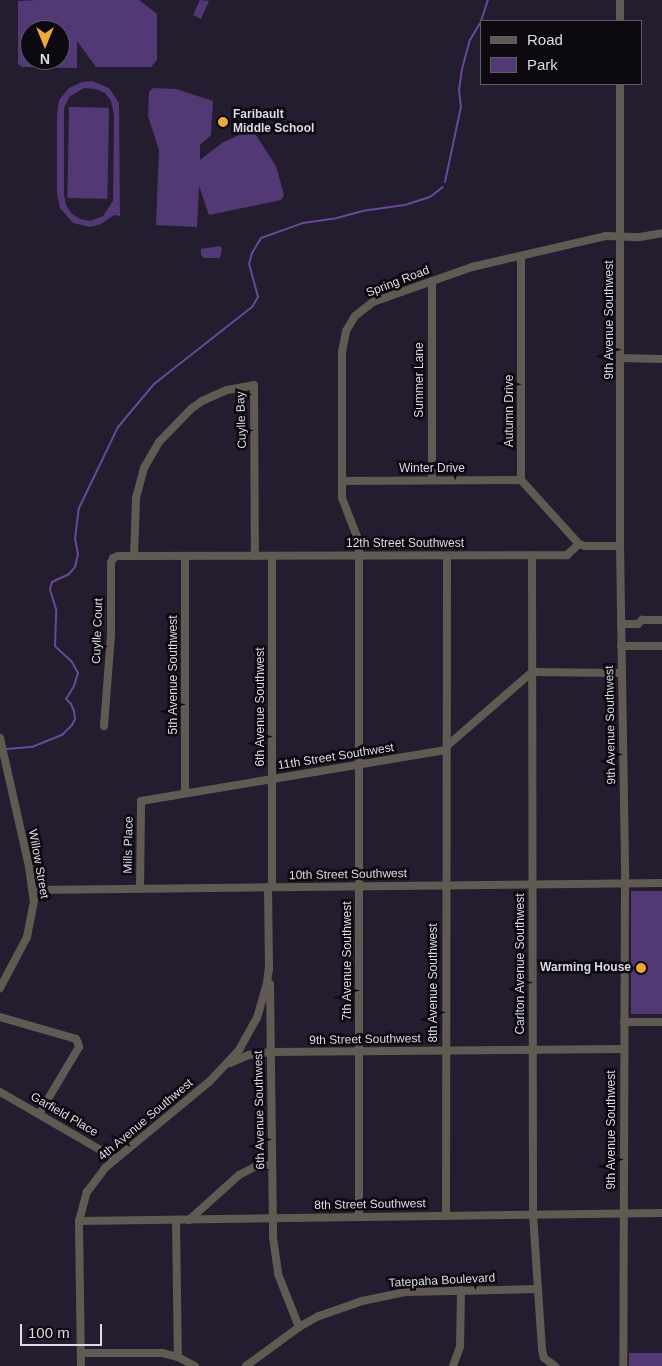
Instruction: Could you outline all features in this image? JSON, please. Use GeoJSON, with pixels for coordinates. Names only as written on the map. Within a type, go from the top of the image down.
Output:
{"type":"FeatureCollection","features":[{"type":"Feature","properties":{"kind":"street"},"geometry":{"type":"LineString","coordinates":[[620,0],[620,20]]}},
{"type":"Feature","properties":{"kind":"street","name":"9th Avenue Southwest"},"geometry":{"type":"LineString","coordinates":[[620,85],[620,546],[624,883],[623,1366]]}},
{"type":"Feature","properties":{"kind":"street","name":"Spring Road"},"geometry":{"type":"LineString","coordinates":[[359,555],[357,535],[345,511],[342,498],[342,352],[349,323],[361,309],[373,302],[472,267],[606,236],[640,236],[662,233]]}},
{"type":"Feature","properties":{"kind":"street","name":"Autumn Drive"},"geometry":{"type":"LineString","coordinates":[[521,256],[521,480]]}},
{"type":"Feature","properties":{"kind":"street","name":"Summer Lane"},"geometry":{"type":"LineString","coordinates":[[432,281],[432,480]]}},
{"type":"Feature","properties":{"kind":"street"},"geometry":{"type":"LineString","coordinates":[[621,358],[662,359]]}},
{"type":"Feature","properties":{"kind":"street","name":"Cuylle Bay"},"geometry":{"type":"LineString","coordinates":[[134,556],[136,498],[144,468],[159,442],[191,409],[202,401],[227,390],[254,385],[255,556]]}},
{"type":"Feature","properties":{"kind":"street","name":"Winter Drive"},"geometry":{"type":"LineString","coordinates":[[342,480],[521,480]]}},
{"type":"Feature","properties":{"kind":"street"},"geometry":{"type":"LineString","coordinates":[[521,480],[579,544],[585,546],[620,546]]}},
{"type":"Feature","properties":{"kind":"street","name":"12th Street Southwest"},"geometry":{"type":"LineString","coordinates":[[185,556],[567,555],[579,544]]}},
{"type":"Feature","properties":{"kind":"street","name":"7th Avenue Southwest"},"geometry":{"type":"LineString","coordinates":[[359,555],[359,1217]]}},
{"type":"Feature","properties":{"kind":"street","name":"Carlton Avenue Southwest"},"geometry":{"type":"LineString","coordinates":[[532,555],[533,1214],[542,1350],[544,1358],[555,1366]]}},
{"type":"Feature","properties":{"kind":"street","name":"Cuylle Court"},"geometry":{"type":"LineString","coordinates":[[104,726],[111,634],[111,563],[113,558],[118,556],[134,556]]}},
{"type":"Feature","properties":{"kind":"street"},"geometry":{"type":"LineString","coordinates":[[134,556],[185,556]]}},
{"type":"Feature","properties":{"kind":"street","name":"5th Avenue Southwest"},"geometry":{"type":"LineString","coordinates":[[185,556],[185,793]]}},
{"type":"Feature","properties":{"kind":"street","name":"6th Avenue Southwest"},"geometry":{"type":"LineString","coordinates":[[272,556],[272,779],[269,966],[273,1237],[278,1274],[299,1327]]}},
{"type":"Feature","properties":{"kind":"street","name":"8th Avenue Southwest"},"geometry":{"type":"LineString","coordinates":[[446,1216],[447,556]]}},
{"type":"Feature","properties":{"kind":"street"},"geometry":{"type":"LineString","coordinates":[[621,624],[638,624],[642,620],[662,620]]}},
{"type":"Feature","properties":{"kind":"street"},"geometry":{"type":"LineString","coordinates":[[621,646],[662,646]]}},
{"type":"Feature","properties":{"kind":"street"},"geometry":{"type":"LineString","coordinates":[[447,747],[532,672],[621,673]]}},
{"type":"Feature","properties":{"kind":"street","name":"Willow Street"},"geometry":{"type":"LineString","coordinates":[[0,738],[34,890],[34,912],[27,937],[0,988]]}},
{"type":"Feature","properties":{"kind":"street","name":"11th Street Southwest"},"geometry":{"type":"LineString","coordinates":[[141,801],[447,747]]}},
{"type":"Feature","properties":{"kind":"street","name":"Mills Place"},"geometry":{"type":"LineString","coordinates":[[140,889],[141,801]]}},
{"type":"Feature","properties":{"kind":"street","name":"10th Street Southwest"},"geometry":{"type":"LineString","coordinates":[[34,890],[662,883]]}},
{"type":"Feature","properties":{"kind":"street","name":"4th Avenue Southwest"},"geometry":{"type":"LineString","coordinates":[[80,1366],[79,1221],[87,1192],[104,1168],[209,1082],[228,1064],[239,1050],[257,1018],[267,983],[269,966]]}},
{"type":"Feature","properties":{"kind":"street"},"geometry":{"type":"LineString","coordinates":[[0,1018],[76,1040],[78,1043],[79,1047],[39,1114]]}},
{"type":"Feature","properties":{"kind":"street"},"geometry":{"type":"LineString","coordinates":[[624,1022],[662,1022]]}},
{"type":"Feature","properties":{"kind":"street","name":"9th Street Southwest"},"geometry":{"type":"LineString","coordinates":[[228,1064],[249,1055],[271,1052],[624,1049]]}},
{"type":"Feature","properties":{"kind":"street","name":"Garfield Place"},"geometry":{"type":"LineString","coordinates":[[0,1092],[116,1159]]}},
{"type":"Feature","properties":{"kind":"street"},"geometry":{"type":"LineString","coordinates":[[189,1220],[239,1175],[255,1167],[272,1165]]}},
{"type":"Feature","properties":{"kind":"street","name":"8th Street Southwest"},"geometry":{"type":"LineString","coordinates":[[79,1221],[662,1213]]}},
{"type":"Feature","properties":{"kind":"street"},"geometry":{"type":"LineString","coordinates":[[176,1220],[178,1357]]}},
{"type":"Feature","properties":{"kind":"street","name":"Tatepaha Boulevard"},"geometry":{"type":"LineString","coordinates":[[246,1366],[299,1327],[340,1308],[384,1295],[460,1290],[538,1289]]}},
{"type":"Feature","properties":{"kind":"street"},"geometry":{"type":"LineString","coordinates":[[453,1366],[460,1346],[460,1290]]}},
{"type":"Feature","properties":{"kind":"street"},"geometry":{"type":"LineString","coordinates":[[80,1353],[142,1352],[178,1357],[195,1366]]}},
{"type":"Feature","properties":{"kind":"green space"},"geometry":{"type":"Polygon","coordinates":[[[139,0],[157,14],[157,60],[151,67],[96,67],[77,41],[77,68],[70,68],[70,20],[20,20],[20,66],[18,64],[18,1],[139,0]]]}},
{"type":"Feature","properties":{"kind":"green space"},"geometry":{"type":"Polygon","coordinates":[[[200,0],[209,1],[201,19],[193,15],[200,0]]]}},
{"type":"Feature","properties":{"kind":"green space"},"geometry":{"type":"Polygon","coordinates":[[[92,81],[109,88],[119,103],[120,216],[114,215],[101,224],[90,227],[73,223],[60,208],[57,194],[57,114],[59,100],[69,88],[82,82],[92,81]],[[84,88],[69,97],[64,108],[64,194],[66,205],[72,214],[80,219],[90,221],[103,216],[113,201],[114,115],[111,101],[105,93],[96,89],[84,88]]]}},
{"type":"Feature","properties":{"kind":"green space"},"geometry":{"type":"Polygon","coordinates":[[[153,88],[176,89],[213,101],[211,135],[200,145],[200,160],[222,143],[252,129],[276,166],[284,195],[281,200],[209,215],[199,186],[197,227],[156,225],[159,150],[148,116],[149,92],[153,88]]]}},
{"type":"Feature","properties":{"kind":"green space"},"geometry":{"type":"Polygon","coordinates":[[[69,107],[109,108],[107,199],[67,198],[69,107]]]}},
{"type":"Feature","properties":{"kind":"green space"},"geometry":{"type":"Polygon","coordinates":[[[219,246],[222,248],[220,258],[204,258],[201,255],[201,249],[219,246]]]}},
{"type":"Feature","properties":{"kind":"green space"},"geometry":{"type":"Polygon","coordinates":[[[631,891],[662,891],[662,1014],[631,1014],[631,891]]]}},
{"type":"Feature","properties":{"kind":"green space"},"geometry":{"type":"Polygon","coordinates":[[[629,1353],[662,1353],[662,1366],[629,1366],[629,1353]]]}},
{"type":"Feature","properties":{"kind":"waterway"},"geometry":{"type":"LineString","coordinates":[[481,20],[488,0]]}},
{"type":"Feature","properties":{"kind":"waterway"},"geometry":{"type":"LineString","coordinates":[[445,182],[461,107],[459,90],[462,69],[470,40],[480,24]]}},
{"type":"Feature","properties":{"kind":"waterway"},"geometry":{"type":"LineString","coordinates":[[7,749],[32,747],[62,735],[75,719],[71,704],[66,699],[74,686],[78,673],[72,662],[55,646],[56,609],[50,589],[52,582],[69,574],[75,567],[78,554],[75,539],[79,508],[118,427],[154,384],[252,307],[258,297],[249,264],[252,253],[261,238],[303,223],[333,219],[362,211],[405,205],[430,197],[443,187]]}},
{"type":"Feature","properties":{"kind":"place","name":"Faribault Middle School"},"geometry":{"type":"Point","coordinates":[223,122]}},
{"type":"Feature","properties":{"kind":"place","name":"Warming House"},"geometry":{"type":"Point","coordinates":[641,968]}}]}
